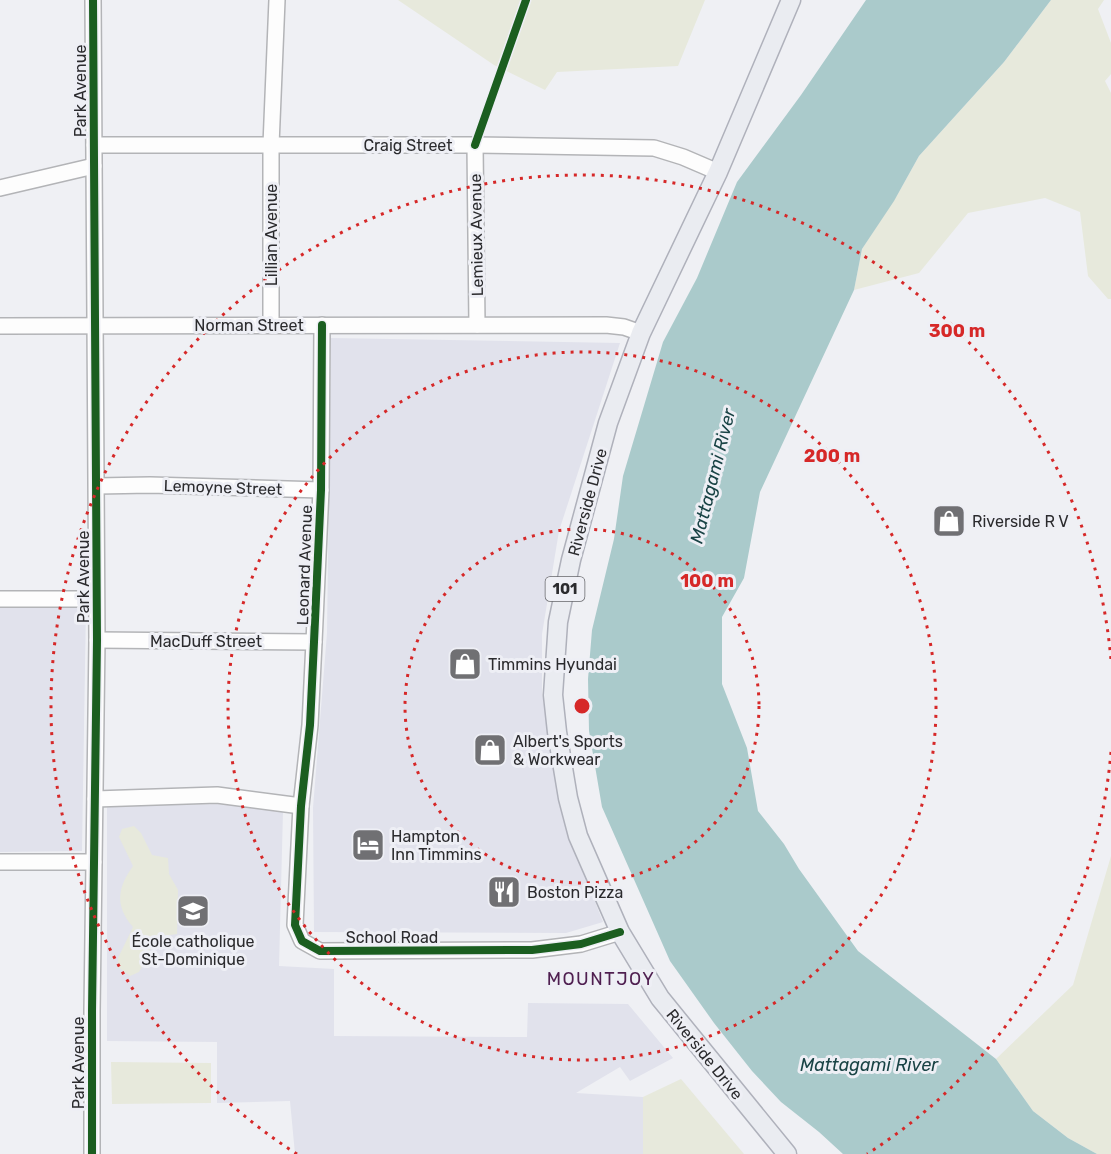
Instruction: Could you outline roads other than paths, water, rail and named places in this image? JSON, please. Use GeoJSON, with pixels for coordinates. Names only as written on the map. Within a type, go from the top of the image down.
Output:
{"type":"FeatureCollection","features":[{"type":"Feature","properties":{"kind":"main road","name":"Riverside Drive"},"geometry":{"type":"LineString","coordinates":[[787,1154],[660,998],[620,932],[575,826],[558,742],[554,695],[558,622],[571,560],[608,423],[641,333],[718,172],[791,0]]}},
{"type":"Feature","properties":{"kind":"street","name":"Park Avenue"},"geometry":{"type":"LineString","coordinates":[[92,1154],[97,640],[93,0]]}},
{"type":"Feature","properties":{"kind":"street"},"geometry":{"type":"LineString","coordinates":[[271,145],[277,0]]}},
{"type":"Feature","properties":{"kind":"street","name":"Craig Street"},"geometry":{"type":"LineString","coordinates":[[94,145],[475,145],[654,148],[718,172]]}},
{"type":"Feature","properties":{"kind":"street","name":"Lillian Avenue"},"geometry":{"type":"LineString","coordinates":[[271,145],[271,326]]}},
{"type":"Feature","properties":{"kind":"street","name":"Lemieux Avenue"},"geometry":{"type":"LineString","coordinates":[[475,145],[477,325]]}},
{"type":"Feature","properties":{"kind":"street"},"geometry":{"type":"LineString","coordinates":[[0,188],[94,166]]}},
{"type":"Feature","properties":{"kind":"street","name":"Leonard Avenue"},"geometry":{"type":"LineString","coordinates":[[301,806],[310,725],[321,490],[322,325]]}},
{"type":"Feature","properties":{"kind":"street","name":"Norman Street"},"geometry":{"type":"LineString","coordinates":[[0,326],[619,326],[641,333]]}},
{"type":"Feature","properties":{"kind":"street","name":"Lemoyne Street"},"geometry":{"type":"LineString","coordinates":[[97,486],[321,490]]}},
{"type":"Feature","properties":{"kind":"street"},"geometry":{"type":"LineString","coordinates":[[0,598],[96,599]]}},
{"type":"Feature","properties":{"kind":"street","name":"MacDuff Street"},"geometry":{"type":"LineString","coordinates":[[97,640],[314,642]]}},
{"type":"Feature","properties":{"kind":"street"},"geometry":{"type":"LineString","coordinates":[[94,799],[217,795],[301,806]]}},
{"type":"Feature","properties":{"kind":"street","name":"School Road"},"geometry":{"type":"LineString","coordinates":[[301,806],[295,925],[302,941],[320,951],[532,950],[581,944],[620,932]]}},
{"type":"Feature","properties":{"kind":"street"},"geometry":{"type":"LineString","coordinates":[[0,862],[94,862]]}},
{"type":"Feature","properties":{"kind":"water","name":"Mattagami River"},"geometry":{"type":"Polygon","coordinates":[[[866,0],[1051,0],[1004,62],[919,156],[894,201],[862,249],[854,290],[760,492],[744,578],[722,617],[722,684],[747,748],[758,811],[784,844],[799,869],[858,951],[996,1059],[1033,1111],[1068,1138],[1097,1154],[843,1154],[781,1102],[752,1071],[670,961],[602,807],[589,731],[588,679],[592,630],[614,539],[623,476],[663,342],[697,278],[737,182],[801,95],[866,0]]]}},
{"type":"Feature","properties":{"kind":"place","name":"Riverside R V"},"geometry":{"type":"Point","coordinates":[949,521]}},
{"type":"Feature","properties":{"kind":"place","name":"Timmins Hyundai"},"geometry":{"type":"Point","coordinates":[465,664]}},
{"type":"Feature","properties":{"kind":"place","name":"Albert's Sports & Workwear"},"geometry":{"type":"Point","coordinates":[490,750]}},
{"type":"Feature","properties":{"kind":"place","name":"Hampton Inn Timmins"},"geometry":{"type":"Point","coordinates":[368,845]}},
{"type":"Feature","properties":{"kind":"place","name":"Boston Pizza"},"geometry":{"type":"Point","coordinates":[504,892]}},
{"type":"Feature","properties":{"kind":"place","name":"École catholique St-Dominique"},"geometry":{"type":"Point","coordinates":[193,911]}},
{"type":"Feature","properties":{"kind":"district","name":"MOUNTJOY"},"geometry":{"type":"Point","coordinates":[601,979]}}]}
